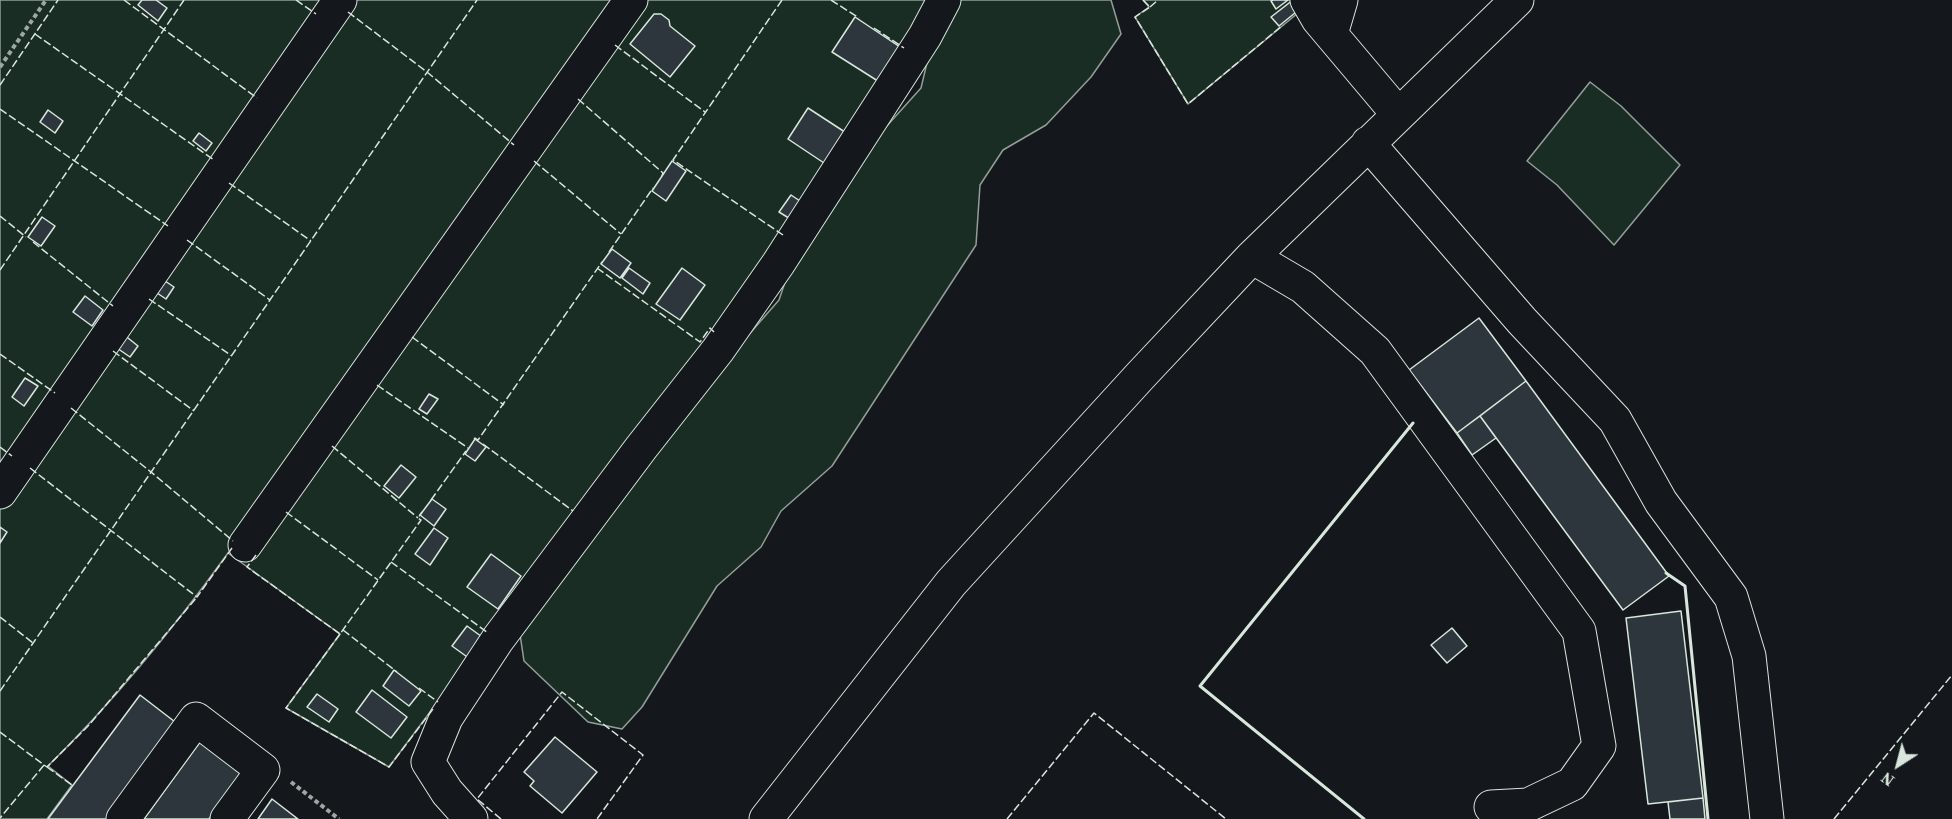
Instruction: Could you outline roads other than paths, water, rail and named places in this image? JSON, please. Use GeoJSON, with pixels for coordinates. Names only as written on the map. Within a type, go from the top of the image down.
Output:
{"type":"FeatureCollection","features":[{"type":"Feature","properties":{"kind":"street"},"geometry":{"type":"LineString","coordinates":[[0,492],[340,0]]}},
{"type":"Feature","properties":{"kind":"street"},"geometry":{"type":"LineString","coordinates":[[245,545],[631,0]]}},
{"type":"Feature","properties":{"kind":"street"},"geometry":{"type":"LineString","coordinates":[[471,819],[447,792],[428,762],[446,718],[498,639],[641,448],[718,350],[778,264],[925,36],[944,0]]}},
{"type":"Feature","properties":{"kind":"street"},"geometry":{"type":"LineString","coordinates":[[1307,0],[1317,20],[1398,114]]}},
{"type":"Feature","properties":{"kind":"street"},"geometry":{"type":"LineString","coordinates":[[1331,34],[1341,0]]}},
{"type":"Feature","properties":{"kind":"street"},"geometry":{"type":"LineString","coordinates":[[766,819],[951,583],[1141,375],[1252,257],[1517,0]]}},
{"type":"Feature","properties":{"kind":"street"},"geometry":{"type":"LineString","coordinates":[[1368,143],[1522,321],[1615,420],[1661,502],[1731,597],[1749,656],[1767,819]]}},
{"type":"Feature","properties":{"kind":"street"},"geometry":{"type":"LineString","coordinates":[[1252,257],[1303,287],[1375,351],[1579,631],[1599,746],[1572,784],[1528,805],[1491,807]]}},
{"type":"Feature","properties":{"kind":"street"},"geometry":{"type":"LineString","coordinates":[[123,819],[196,719],[263,770],[227,819]]}}]}
